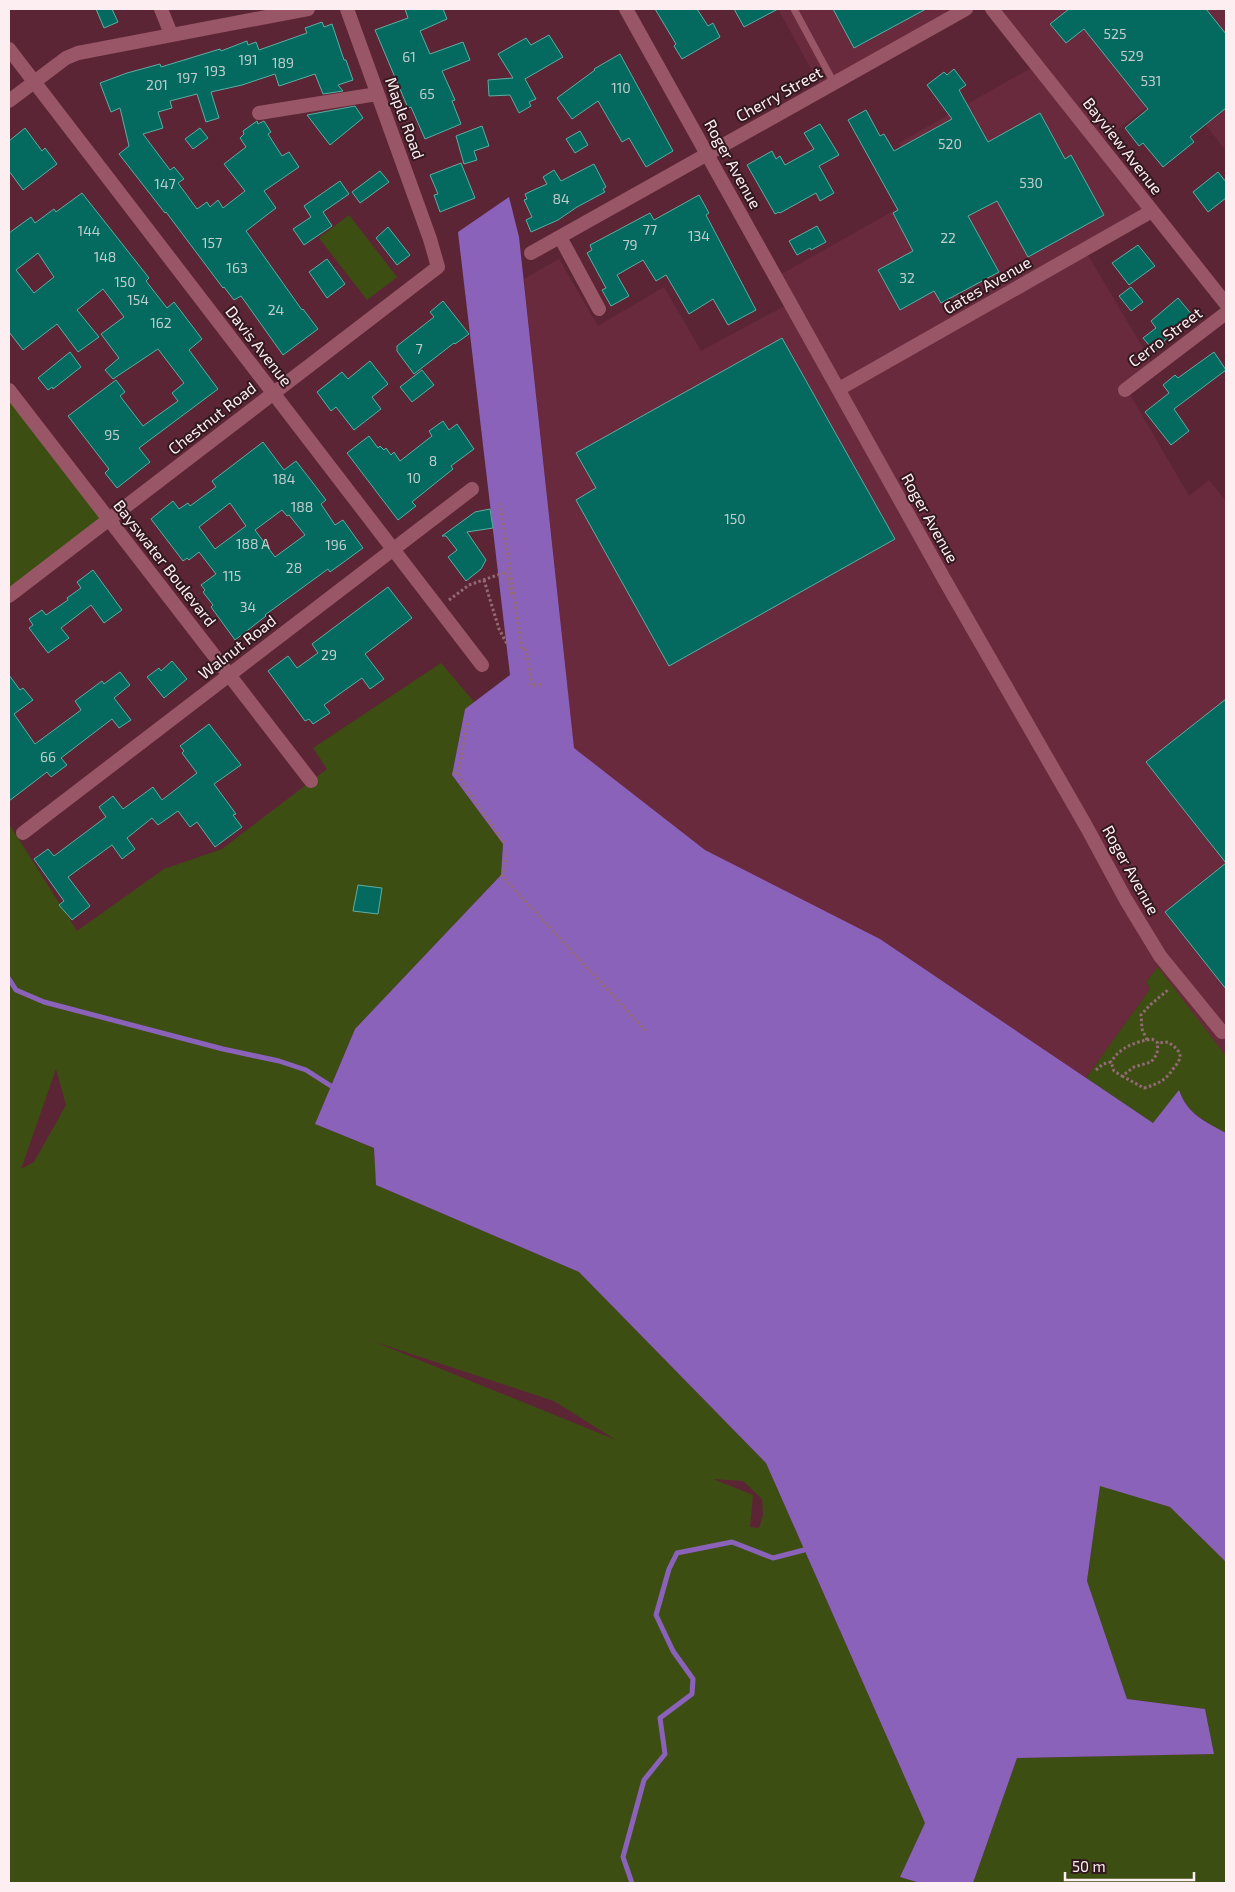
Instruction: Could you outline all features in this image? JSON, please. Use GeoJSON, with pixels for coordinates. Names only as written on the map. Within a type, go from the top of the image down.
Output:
{"type":"FeatureCollection","features":[{"type":"Feature","properties":{"kind":"street"},"geometry":{"type":"LineString","coordinates":[[161,9],[171,34]]}},
{"type":"Feature","properties":{"kind":"street"},"geometry":{"type":"LineString","coordinates":[[9,102],[66,58],[78,53],[308,9]]}},
{"type":"Feature","properties":{"kind":"street","name":"Maple Road"},"geometry":{"type":"LineString","coordinates":[[347,9],[430,239]]}},
{"type":"Feature","properties":{"kind":"street","name":"Roger Avenue"},"geometry":{"type":"LineString","coordinates":[[626,9],[943,577],[1086,826],[1126,900],[1160,956],[1224,1034]]}},
{"type":"Feature","properties":{"kind":"street","name":"Cherry Street"},"geometry":{"type":"LineString","coordinates":[[530,253],[966,9]]}},
{"type":"Feature","properties":{"kind":"street","name":"Bayview Avenue"},"geometry":{"type":"LineString","coordinates":[[992,9],[1226,304]]}},
{"type":"Feature","properties":{"kind":"street","name":"Davis Avenue"},"geometry":{"type":"LineString","coordinates":[[9,49],[482,665]]}},
{"type":"Feature","properties":{"kind":"street"},"geometry":{"type":"LineString","coordinates":[[259,113],[377,94]]}},
{"type":"Feature","properties":{"kind":"street","name":"Gates Avenue"},"geometry":{"type":"LineString","coordinates":[[839,389],[1152,211]]}},
{"type":"Feature","properties":{"kind":"street"},"geometry":{"type":"LineString","coordinates":[[560,237],[600,309]]}},
{"type":"Feature","properties":{"kind":"street","name":"Chestnut Road"},"geometry":{"type":"LineString","coordinates":[[9,596],[438,267],[430,239]]}},
{"type":"Feature","properties":{"kind":"street","name":"Cerro Street"},"geometry":{"type":"LineString","coordinates":[[1125,390],[1226,313]]}},
{"type":"Feature","properties":{"kind":"street","name":"Bayswater Boulevard"},"geometry":{"type":"LineString","coordinates":[[9,390],[311,781]]}},
{"type":"Feature","properties":{"kind":"street","name":"Walnut Road"},"geometry":{"type":"LineString","coordinates":[[22,833],[472,489]]}},
{"type":"Feature","properties":{"kind":"lane"},"geometry":{"type":"LineString","coordinates":[[794,9],[834,83]]}},
{"type":"Feature","properties":{"kind":"path"},"geometry":{"type":"LineString","coordinates":[[500,503],[522,649],[526,650],[532,686],[542,684]]}},
{"type":"Feature","properties":{"kind":"path"},"geometry":{"type":"LineString","coordinates":[[438,608],[469,585],[506,572],[511,594],[514,594]]}},
{"type":"Feature","properties":{"kind":"path"},"geometry":{"type":"LineString","coordinates":[[484,580],[499,629],[507,644]]}},
{"type":"Feature","properties":{"kind":"path"},"geometry":{"type":"LineString","coordinates":[[468,721],[458,774],[506,844]]}},
{"type":"Feature","properties":{"kind":"path"},"geometry":{"type":"LineString","coordinates":[[453,772],[458,774]]}},
{"type":"Feature","properties":{"kind":"path"},"geometry":{"type":"LineString","coordinates":[[507,851],[502,876],[646,1031]]}},
{"type":"Feature","properties":{"kind":"path"},"geometry":{"type":"LineString","coordinates":[[1147,1040],[1142,1029],[1141,1016],[1150,1005],[1168,990]]}},
{"type":"Feature","properties":{"kind":"path"},"geometry":{"type":"LineString","coordinates":[[1096,1070],[1103,1064],[1111,1062],[1122,1050],[1130,1045],[1152,1039],[1158,1043],[1168,1042],[1178,1048],[1181,1056],[1178,1064],[1168,1077],[1158,1084],[1144,1088],[1114,1071],[1111,1062]]}},
{"type":"Feature","properties":{"kind":"path"},"geometry":{"type":"LineString","coordinates":[[1122,1076],[1134,1067],[1152,1062],[1158,1043]]}},
{"type":"Feature","properties":{"kind":"shaded area"},"geometry":{"type":"Polygon","coordinates":[[[778,9],[961,9],[821,87],[778,9]]]}},
{"type":"Feature","properties":{"kind":"shaded area"},"geometry":{"type":"Polygon","coordinates":[[[994,9],[1226,9],[1226,151],[1175,85],[1100,143],[1156,211],[1085,250],[1156,370],[1129,393],[1189,496],[1209,480],[1226,501],[1226,1056],[1158,967],[1146,982],[1150,989],[1086,1078],[880,939],[705,850],[574,748],[524,279],[559,259],[598,326],[664,287],[701,351],[792,302],[778,276],[927,192],[899,143],[1038,64],[994,9]]]}},
{"type":"Feature","properties":{"kind":"shaded area"},"geometry":{"type":"Polygon","coordinates":[[[509,197],[519,237],[574,748],[705,850],[880,939],[1153,1123],[1179,1090],[1182,1098],[1192,1111],[1204,1121],[1226,1133],[1226,1562],[1170,1507],[1100,1486],[1087,1581],[1127,1699],[1205,1709],[1214,1754],[1017,1758],[973,1883],[920,1883],[900,1877],[925,1823],[766,1463],[579,1272],[376,1185],[374,1148],[315,1124],[355,1029],[501,875],[503,844],[452,775],[465,709],[510,675],[458,232],[509,197]]]}},
{"type":"Feature","properties":{"kind":"green space"},"geometry":{"type":"Polygon","coordinates":[[[349,215],[397,277],[367,300],[319,238],[349,215]]]}},
{"type":"Feature","properties":{"kind":"green space"},"geometry":{"type":"Polygon","coordinates":[[[9,388],[109,521],[9,596],[9,388]]]}},
{"type":"Feature","properties":{"kind":"green space"},"geometry":{"type":"Polygon","coordinates":[[[441,663],[474,702],[465,709],[452,775],[503,844],[501,875],[355,1029],[315,1124],[374,1148],[376,1185],[579,1272],[766,1463],[925,1823],[900,1877],[920,1883],[9,1883],[9,824],[77,931],[164,869],[222,849],[327,769],[313,748],[441,663]],[[56,1069],[21,1169],[34,1162],[66,1105],[56,1069]],[[374,1342],[616,1440],[554,1401],[374,1342]],[[713,1479],[753,1495],[750,1527],[759,1528],[763,1515],[762,1499],[743,1481],[713,1479]]]}},
{"type":"Feature","properties":{"kind":"green space"},"geometry":{"type":"Polygon","coordinates":[[[1158,967],[1226,1056],[1226,1133],[1198,1117],[1187,1106],[1179,1091],[1153,1123],[1086,1078],[1150,989],[1146,982],[1158,967]]]}},
{"type":"Feature","properties":{"kind":"green space"},"geometry":{"type":"Polygon","coordinates":[[[1100,1485],[1170,1507],[1226,1562],[1226,1883],[973,1883],[1017,1758],[1214,1754],[1205,1709],[1127,1699],[1087,1582],[1100,1485]]]}},
{"type":"Feature","properties":{"kind":"building"},"geometry":{"type":"Polygon","coordinates":[[[96,9],[112,9],[118,22],[104,28],[96,9]]]}},
{"type":"Feature","properties":{"kind":"building"},"geometry":{"type":"Polygon","coordinates":[[[405,9],[443,9],[447,19],[420,31],[430,54],[463,42],[470,60],[442,71],[455,100],[452,101],[461,124],[425,139],[411,107],[408,108],[375,30],[408,18],[405,9]]]}},
{"type":"Feature","properties":{"kind":"building"},"geometry":{"type":"Polygon","coordinates":[[[655,9],[697,9],[708,26],[713,23],[720,37],[682,59],[674,46],[676,44],[655,9]]]}},
{"type":"Feature","properties":{"kind":"building"},"geometry":{"type":"Polygon","coordinates":[[[734,9],[778,9],[744,27],[734,9]]]}},
{"type":"Feature","properties":{"kind":"building"},"geometry":{"type":"Polygon","coordinates":[[[833,9],[926,9],[854,48],[833,9]]]}},
{"type":"Feature","properties":{"kind":"building"},"geometry":{"type":"Polygon","coordinates":[[[1069,9],[1206,9],[1226,34],[1226,108],[1190,137],[1194,142],[1163,167],[1143,143],[1139,146],[1125,128],[1148,109],[1084,29],[1066,43],[1050,24],[1069,9]]]}},
{"type":"Feature","properties":{"kind":"building"},"geometry":{"type":"Polygon","coordinates":[[[322,22],[324,27],[332,24],[353,80],[338,85],[343,91],[323,94],[315,74],[279,86],[275,74],[242,85],[211,92],[219,118],[206,122],[197,94],[170,101],[172,108],[158,112],[163,128],[143,134],[170,170],[174,167],[184,179],[178,183],[197,209],[207,202],[210,207],[218,200],[223,208],[245,191],[224,164],[246,147],[240,138],[244,134],[243,131],[257,121],[258,124],[264,121],[271,132],[268,134],[282,156],[289,152],[299,167],[264,191],[276,208],[246,231],[302,310],[318,329],[283,355],[241,296],[234,300],[223,288],[166,212],[119,154],[129,146],[120,108],[111,112],[100,83],[160,64],[161,67],[220,49],[221,51],[247,41],[248,45],[256,42],[259,50],[307,33],[305,28],[322,22]]]}},
{"type":"Feature","properties":{"kind":"building"},"geometry":{"type":"Polygon","coordinates":[[[549,35],[563,57],[525,79],[536,99],[529,102],[531,106],[519,113],[510,95],[489,96],[488,80],[513,78],[498,54],[526,38],[531,45],[549,35]]]}},
{"type":"Feature","properties":{"kind":"building"},"geometry":{"type":"Polygon","coordinates":[[[620,54],[673,151],[646,167],[629,138],[622,142],[598,101],[572,119],[557,98],[594,69],[620,54]]]}},
{"type":"Feature","properties":{"kind":"building"},"geometry":{"type":"Polygon","coordinates":[[[954,69],[966,85],[959,90],[988,142],[1040,113],[1065,159],[1071,155],[1104,215],[1028,257],[997,201],[968,216],[999,272],[941,303],[934,291],[900,310],[878,270],[913,251],[893,213],[898,210],[848,120],[866,110],[880,136],[884,134],[894,151],[952,119],[927,85],[944,72],[947,75],[954,69]]]}},
{"type":"Feature","properties":{"kind":"building"},"geometry":{"type":"Polygon","coordinates":[[[355,106],[363,118],[330,145],[307,115],[355,106]]]}},
{"type":"Feature","properties":{"kind":"building"},"geometry":{"type":"Polygon","coordinates":[[[820,124],[839,155],[819,166],[834,193],[820,201],[816,193],[775,214],[747,165],[772,151],[776,159],[780,156],[785,165],[814,149],[804,133],[820,124]]]}},
{"type":"Feature","properties":{"kind":"building"},"geometry":{"type":"Polygon","coordinates":[[[482,126],[489,146],[474,151],[477,160],[464,164],[456,136],[482,126]]]}},
{"type":"Feature","properties":{"kind":"building"},"geometry":{"type":"Polygon","coordinates":[[[25,128],[42,151],[45,148],[57,164],[23,190],[9,171],[9,141],[25,128]]]}},
{"type":"Feature","properties":{"kind":"building"},"geometry":{"type":"Polygon","coordinates":[[[200,128],[208,138],[193,149],[185,139],[200,128]]]}},
{"type":"Feature","properties":{"kind":"building"},"geometry":{"type":"Polygon","coordinates":[[[580,131],[588,145],[575,153],[566,139],[580,131]]]}},
{"type":"Feature","properties":{"kind":"building"},"geometry":{"type":"Polygon","coordinates":[[[461,163],[475,198],[440,212],[434,195],[438,194],[430,175],[461,163]]]}},
{"type":"Feature","properties":{"kind":"building"},"geometry":{"type":"Polygon","coordinates":[[[594,164],[606,187],[603,189],[605,192],[558,220],[531,232],[526,220],[532,217],[524,200],[527,199],[525,194],[547,184],[543,177],[554,170],[561,181],[594,164]]]}},
{"type":"Feature","properties":{"kind":"building"},"geometry":{"type":"Polygon","coordinates":[[[380,171],[389,182],[360,203],[352,192],[380,171]]]}},
{"type":"Feature","properties":{"kind":"building"},"geometry":{"type":"Polygon","coordinates":[[[1218,172],[1226,182],[1226,198],[1208,212],[1193,192],[1218,172]]]}},
{"type":"Feature","properties":{"kind":"building"},"geometry":{"type":"Polygon","coordinates":[[[340,181],[349,194],[323,212],[332,226],[304,245],[293,229],[311,217],[304,206],[340,181]]]}},
{"type":"Feature","properties":{"kind":"building"},"geometry":{"type":"Polygon","coordinates":[[[82,193],[149,278],[146,281],[167,308],[174,302],[202,339],[189,350],[218,389],[139,448],[150,462],[117,488],[105,473],[109,469],[68,416],[116,380],[125,392],[120,396],[143,426],[178,401],[172,393],[184,383],[158,349],[113,379],[105,370],[119,358],[101,334],[124,317],[103,289],[77,310],[99,337],[78,352],[57,324],[23,350],[9,332],[9,233],[31,217],[35,223],[54,209],[56,212],[82,193]],[[38,253],[16,270],[34,293],[54,277],[38,253]]]}},
{"type":"Feature","properties":{"kind":"building"},"geometry":{"type":"Polygon","coordinates":[[[699,195],[709,213],[706,215],[756,310],[728,325],[713,299],[689,314],[666,275],[656,281],[643,260],[617,275],[629,296],[611,306],[602,290],[606,288],[587,253],[592,250],[590,245],[650,213],[654,220],[699,195]]]}},
{"type":"Feature","properties":{"kind":"building"},"geometry":{"type":"Polygon","coordinates":[[[817,226],[826,242],[797,255],[789,241],[817,226]]]}},
{"type":"Feature","properties":{"kind":"building"},"geometry":{"type":"Polygon","coordinates":[[[388,227],[410,255],[397,265],[376,238],[388,227]]]}},
{"type":"Feature","properties":{"kind":"building"},"geometry":{"type":"Polygon","coordinates":[[[1138,245],[1155,266],[1129,285],[1112,263],[1138,245]]]}},
{"type":"Feature","properties":{"kind":"building"},"geometry":{"type":"Polygon","coordinates":[[[327,259],[345,284],[327,298],[309,272],[327,259]]]}},
{"type":"Feature","properties":{"kind":"building"},"geometry":{"type":"Polygon","coordinates":[[[1131,287],[1143,302],[1131,311],[1119,296],[1131,287]]]}},
{"type":"Feature","properties":{"kind":"building"},"geometry":{"type":"Polygon","coordinates":[[[1178,298],[1193,316],[1154,351],[1143,338],[1156,328],[1151,321],[1178,298]]]}},
{"type":"Feature","properties":{"kind":"building"},"geometry":{"type":"Polygon","coordinates":[[[443,301],[469,334],[454,343],[414,374],[397,351],[397,346],[434,317],[430,312],[443,301]]]}},
{"type":"Feature","properties":{"kind":"building"},"geometry":{"type":"Polygon","coordinates":[[[782,338],[895,539],[669,666],[576,500],[596,488],[576,453],[782,338]]]}},
{"type":"Feature","properties":{"kind":"building"},"geometry":{"type":"Polygon","coordinates":[[[70,352],[81,367],[53,389],[52,387],[48,390],[38,378],[70,352]]]}},
{"type":"Feature","properties":{"kind":"building"},"geometry":{"type":"Polygon","coordinates":[[[1214,352],[1226,370],[1174,409],[1189,431],[1171,445],[1145,412],[1169,393],[1163,385],[1175,375],[1178,378],[1214,352]]]}},
{"type":"Feature","properties":{"kind":"building"},"geometry":{"type":"Polygon","coordinates":[[[370,361],[388,384],[372,397],[381,409],[354,430],[336,407],[331,411],[317,392],[342,372],[348,379],[370,361]]]}},
{"type":"Feature","properties":{"kind":"building"},"geometry":{"type":"Polygon","coordinates":[[[422,370],[434,385],[412,402],[400,387],[422,370]]]}},
{"type":"Feature","properties":{"kind":"building"},"geometry":{"type":"Polygon","coordinates":[[[443,421],[449,430],[457,424],[474,449],[451,466],[453,469],[412,502],[416,506],[398,520],[347,453],[369,436],[378,448],[380,446],[384,450],[386,448],[391,455],[394,452],[400,461],[432,436],[429,431],[443,421]]]}},
{"type":"Feature","properties":{"kind":"building"},"geometry":{"type":"Polygon","coordinates":[[[263,442],[284,470],[296,461],[326,500],[321,504],[335,525],[343,520],[363,548],[330,572],[328,569],[265,615],[235,640],[211,607],[213,605],[203,592],[205,590],[201,585],[216,574],[199,552],[189,560],[187,558],[183,561],[151,519],[173,501],[179,509],[188,503],[190,506],[216,487],[212,481],[263,442]],[[230,503],[199,527],[215,549],[246,526],[230,503]],[[282,510],[255,530],[275,557],[305,535],[289,515],[287,516],[282,510]]]}},
{"type":"Feature","properties":{"kind":"building"},"geometry":{"type":"Polygon","coordinates":[[[490,509],[493,528],[467,532],[486,560],[481,569],[466,581],[448,557],[457,550],[446,536],[442,536],[475,512],[490,509]]]}},
{"type":"Feature","properties":{"kind":"building"},"geometry":{"type":"Polygon","coordinates":[[[93,570],[122,610],[104,623],[91,605],[61,628],[69,638],[48,653],[29,628],[33,625],[29,619],[42,610],[46,615],[68,600],[67,598],[81,588],[77,582],[93,570]]]}},
{"type":"Feature","properties":{"kind":"building"},"geometry":{"type":"Polygon","coordinates":[[[388,587],[412,618],[365,654],[384,679],[370,689],[362,678],[324,705],[330,713],[313,724],[309,719],[305,721],[268,671],[288,656],[297,668],[318,653],[312,644],[388,587]]]}},
{"type":"Feature","properties":{"kind":"building"},"geometry":{"type":"Polygon","coordinates":[[[172,661],[187,679],[164,698],[147,677],[159,668],[161,671],[172,661]]]}},
{"type":"Feature","properties":{"kind":"building"},"geometry":{"type":"Polygon","coordinates":[[[120,672],[130,685],[114,698],[131,720],[119,728],[112,719],[61,758],[67,765],[51,777],[47,772],[9,801],[9,675],[20,690],[23,688],[33,700],[14,714],[35,744],[81,710],[75,701],[102,681],[104,684],[120,672]]]}},
{"type":"Feature","properties":{"kind":"building"},"geometry":{"type":"Polygon","coordinates":[[[1226,699],[1226,863],[1146,762],[1226,699]]]}},
{"type":"Feature","properties":{"kind":"building"},"geometry":{"type":"Polygon","coordinates":[[[209,724],[241,765],[214,784],[236,814],[233,815],[242,827],[215,847],[197,822],[190,827],[178,811],[158,825],[152,818],[127,838],[135,849],[122,859],[112,845],[68,877],[90,906],[72,920],[59,905],[64,901],[34,859],[48,849],[54,856],[106,817],[99,807],[113,796],[123,809],[153,787],[162,800],[197,773],[182,753],[184,751],[180,746],[209,724]]]}},
{"type":"Feature","properties":{"kind":"building"},"geometry":{"type":"Polygon","coordinates":[[[1226,863],[1226,989],[1165,912],[1226,863]]]}},
{"type":"Feature","properties":{"kind":"building"},"geometry":{"type":"Polygon","coordinates":[[[358,885],[382,888],[378,914],[353,911],[358,885]]]}},
{"type":"Feature","properties":{"kind":"waterway"},"geometry":{"type":"LineString","coordinates":[[9,979],[16,990],[44,1002],[223,1049],[279,1061],[306,1070],[331,1086]]}},
{"type":"Feature","properties":{"kind":"waterway"},"geometry":{"type":"LineString","coordinates":[[632,1883],[623,1857],[644,1780],[665,1754],[660,1718],[692,1694],[693,1679],[673,1651],[656,1615],[669,1569],[677,1553],[732,1542],[773,1558],[804,1550]]}}]}
